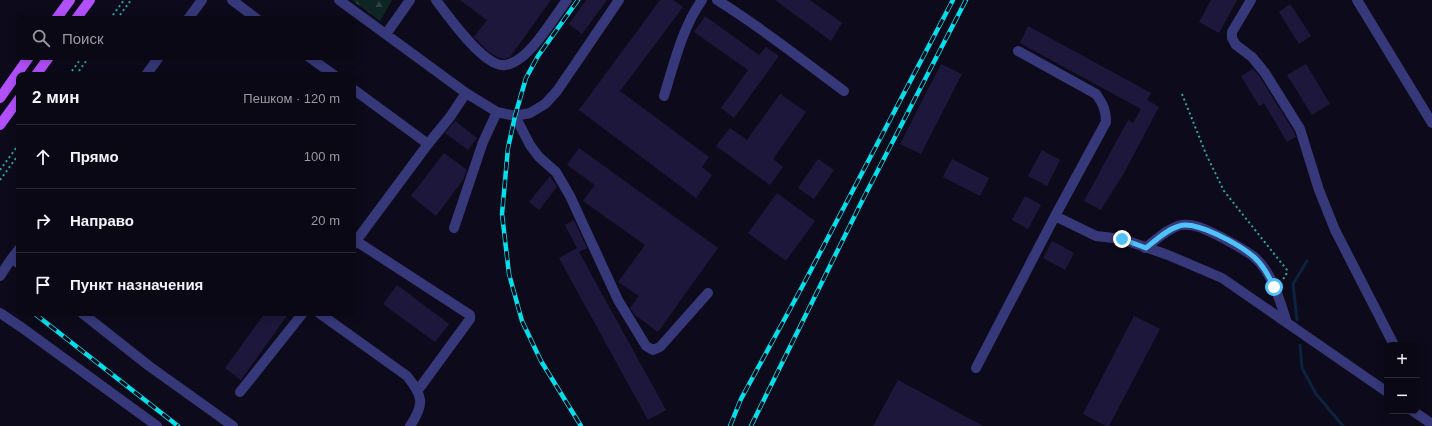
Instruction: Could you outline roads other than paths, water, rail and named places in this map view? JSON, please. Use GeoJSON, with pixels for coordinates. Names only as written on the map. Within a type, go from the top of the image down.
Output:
{"type":"FeatureCollection","features":[{"type":"Feature","properties":{"kind":"main road"},"geometry":{"type":"LineString","coordinates":[[58,16],[70,0]]}},
{"type":"Feature","properties":{"kind":"main road"},"geometry":{"type":"LineString","coordinates":[[78,16],[90,0]]}},
{"type":"Feature","properties":{"kind":"main road"},"geometry":{"type":"LineString","coordinates":[[18,72],[27,60]]}},
{"type":"Feature","properties":{"kind":"main road"},"geometry":{"type":"LineString","coordinates":[[38,72],[47,60]]}},
{"type":"Feature","properties":{"kind":"main road"},"geometry":{"type":"LineString","coordinates":[[0,98],[16,75]]}},
{"type":"Feature","properties":{"kind":"main road"},"geometry":{"type":"LineString","coordinates":[[0,126],[16,103]]}},
{"type":"Feature","properties":{"kind":"street"},"geometry":{"type":"LineString","coordinates":[[190,16],[202,0]]}},
{"type":"Feature","properties":{"kind":"street"},"geometry":{"type":"LineString","coordinates":[[232,0],[253,16]]}},
{"type":"Feature","properties":{"kind":"street"},"geometry":{"type":"LineString","coordinates":[[339,0],[466,93],[497,112],[515,116],[530,113],[545,104],[558,91],[620,0]]}},
{"type":"Feature","properties":{"kind":"street"},"geometry":{"type":"LineString","coordinates":[[386,34],[410,0]]}},
{"type":"Feature","properties":{"kind":"street"},"geometry":{"type":"LineString","coordinates":[[436,0],[469,41],[485,57],[503,66],[519,59],[532,48],[567,0]]}},
{"type":"Feature","properties":{"kind":"street"},"geometry":{"type":"LineString","coordinates":[[664,96],[685,31],[696,8],[702,0]]}},
{"type":"Feature","properties":{"kind":"street"},"geometry":{"type":"LineString","coordinates":[[717,0],[757,27],[844,91]]}},
{"type":"Feature","properties":{"kind":"street"},"geometry":{"type":"LineString","coordinates":[[1251,0],[1232,32],[1232,38],[1236,45],[1252,57],[1265,73],[1300,128],[1319,190],[1334,230],[1392,342]]}},
{"type":"Feature","properties":{"kind":"street"},"geometry":{"type":"LineString","coordinates":[[1357,0],[1432,123]]}},
{"type":"Feature","properties":{"kind":"street"},"geometry":{"type":"LineString","coordinates":[[976,368],[1106,122],[1106,111],[1103,103],[1096,94],[1018,51]]}},
{"type":"Feature","properties":{"kind":"street"},"geometry":{"type":"LineString","coordinates":[[148,72],[157,60]]}},
{"type":"Feature","properties":{"kind":"street"},"geometry":{"type":"LineString","coordinates":[[313,60],[330,72]]}},
{"type":"Feature","properties":{"kind":"street"},"geometry":{"type":"LineString","coordinates":[[356,91],[428,144]]}},
{"type":"Feature","properties":{"kind":"street"},"geometry":{"type":"LineString","coordinates":[[356,240],[450,117],[466,93]]}},
{"type":"Feature","properties":{"kind":"street"},"geometry":{"type":"LineString","coordinates":[[454,228],[483,142],[497,112]]}},
{"type":"Feature","properties":{"kind":"street"},"geometry":{"type":"LineString","coordinates":[[515,116],[530,145],[539,157],[556,172],[567,190],[618,300],[646,346],[652,350],[660,347],[708,293]]}},
{"type":"Feature","properties":{"kind":"street"},"geometry":{"type":"LineString","coordinates":[[1055,216],[1096,236],[1122,239],[1222,278],[1384,390]]}},
{"type":"Feature","properties":{"kind":"street"},"geometry":{"type":"LineString","coordinates":[[1146,248],[1166,232],[1179,226],[1189,224],[1203,228],[1242,248],[1254,257],[1265,269],[1274,287],[1287,323]]}},
{"type":"Feature","properties":{"kind":"street"},"geometry":{"type":"LineString","coordinates":[[356,244],[470,314],[470,319],[418,390]]}},
{"type":"Feature","properties":{"kind":"street"},"geometry":{"type":"LineString","coordinates":[[0,276],[16,261]]}},
{"type":"Feature","properties":{"kind":"street"},"geometry":{"type":"LineString","coordinates":[[0,313],[157,426]]}},
{"type":"Feature","properties":{"kind":"street"},"geometry":{"type":"LineString","coordinates":[[86,316],[149,366],[234,426]]}},
{"type":"Feature","properties":{"kind":"street"},"geometry":{"type":"LineString","coordinates":[[240,392],[301,316]]}},
{"type":"Feature","properties":{"kind":"street"},"geometry":{"type":"LineString","coordinates":[[323,316],[407,376],[418,390],[421,400],[418,415],[410,426]]}},
{"type":"Feature","properties":{"kind":"street"},"geometry":{"type":"LineString","coordinates":[[1417,414],[1432,424]]}},
{"type":"Feature","properties":{"kind":"waterway"},"geometry":{"type":"LineString","coordinates":[[1297,320],[1293,284],[1307,261]]}},
{"type":"Feature","properties":{"kind":"waterway"},"geometry":{"type":"LineString","coordinates":[[1300,345],[1302,368],[1316,394],[1343,426]]}},
{"type":"Feature","properties":{"kind":"railway"},"geometry":{"type":"LineString","coordinates":[[578,0],[538,56],[526,78],[508,148],[502,214],[509,274],[522,321],[541,361],[581,426]]}},
{"type":"Feature","properties":{"kind":"railway"},"geometry":{"type":"LineString","coordinates":[[730,426],[741,399],[802,287],[953,0]]}},
{"type":"Feature","properties":{"kind":"railway"},"geometry":{"type":"LineString","coordinates":[[751,426],[862,201],[966,0]]}},
{"type":"Feature","properties":{"kind":"railway"},"geometry":{"type":"LineString","coordinates":[[38,316],[178,426]]}}]}
